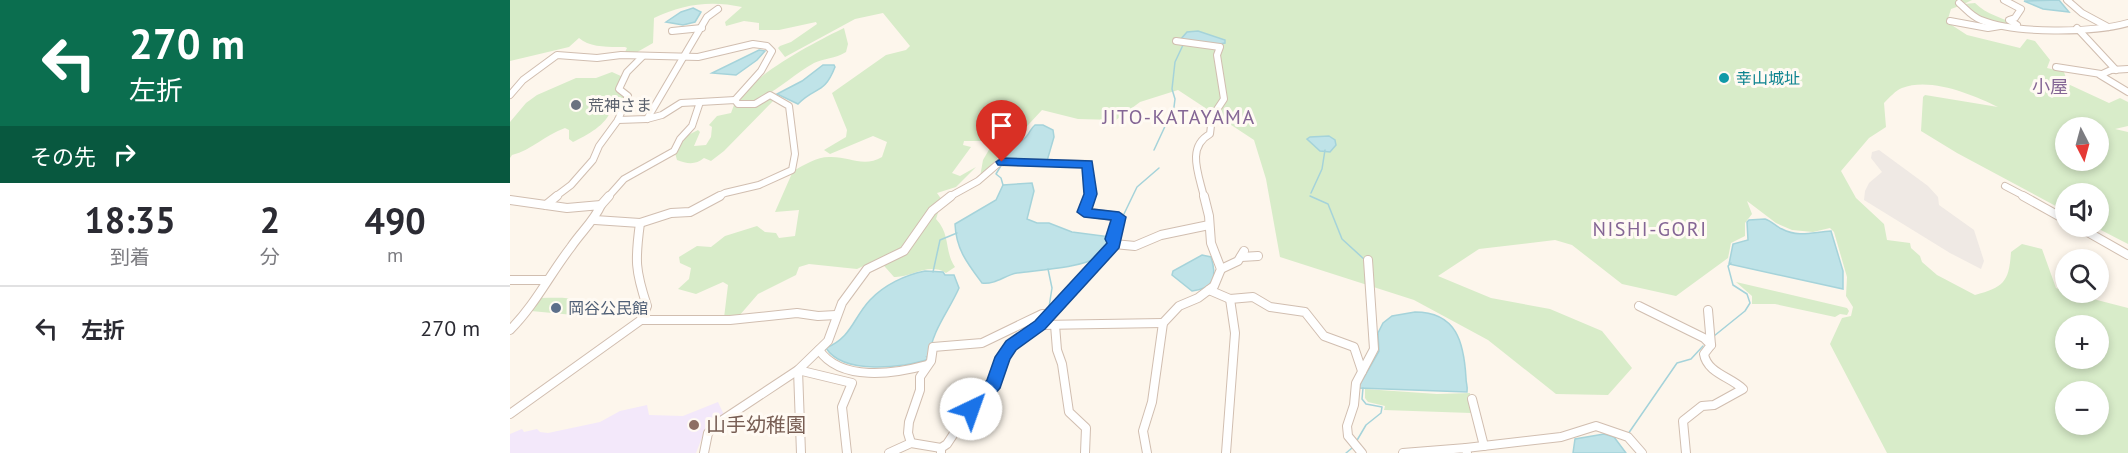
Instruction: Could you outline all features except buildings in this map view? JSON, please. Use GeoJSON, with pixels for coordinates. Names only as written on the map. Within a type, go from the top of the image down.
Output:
{"type":"FeatureCollection","features":[{"type":"Feature","properties":{"kind":"street"},"geometry":{"type":"LineString","coordinates":[[2007,0],[2020,8],[2015,18],[2009,20],[2019,27]]}},
{"type":"Feature","properties":{"kind":"street"},"geometry":{"type":"LineString","coordinates":[[2067,0],[2082,13],[2108,27]]}},
{"type":"Feature","properties":{"kind":"street"},"geometry":{"type":"LineString","coordinates":[[1959,3],[1977,18],[2001,25],[2077,28],[2108,27],[2128,23]]}},
{"type":"Feature","properties":{"kind":"street"},"geometry":{"type":"LineString","coordinates":[[647,119],[707,18],[718,9]]}},
{"type":"Feature","properties":{"kind":"street"},"geometry":{"type":"LineString","coordinates":[[1950,21],[1988,28],[2001,25]]}},
{"type":"Feature","properties":{"kind":"street"},"geometry":{"type":"LineString","coordinates":[[672,31],[702,28]]}},
{"type":"Feature","properties":{"kind":"street"},"geometry":{"type":"LineString","coordinates":[[2077,28],[2116,70]]}},
{"type":"Feature","properties":{"kind":"street"},"geometry":{"type":"LineString","coordinates":[[1147,453],[1143,431],[1152,402],[1163,323],[1179,306],[1214,286],[1221,269],[1213,249],[1197,167],[1196,147],[1201,139],[1210,134],[1212,117],[1224,99],[1217,56],[1220,47],[1176,41]]}},
{"type":"Feature","properties":{"kind":"street"},"geometry":{"type":"LineString","coordinates":[[510,95],[513,87],[550,57],[557,55],[698,57],[756,44],[770,48],[772,54],[767,64],[735,100],[681,104],[670,108],[662,115],[647,119],[618,120]]}},
{"type":"Feature","properties":{"kind":"street"},"geometry":{"type":"LineString","coordinates":[[546,205],[571,184],[593,160],[598,146],[618,120],[628,96],[619,89],[627,72],[642,57]]}},
{"type":"Feature","properties":{"kind":"street"},"geometry":{"type":"LineString","coordinates":[[2056,67],[2101,75],[2128,69]]}},
{"type":"Feature","properties":{"kind":"street"},"geometry":{"type":"LineString","coordinates":[[2101,75],[2128,92]]}},
{"type":"Feature","properties":{"kind":"street"},"geometry":{"type":"LineString","coordinates":[[595,220],[640,223],[671,213],[693,211],[725,193],[759,185],[792,170],[795,146],[789,124],[789,106],[770,95],[748,105],[738,105],[735,100]]}},
{"type":"Feature","properties":{"kind":"street"},"geometry":{"type":"LineString","coordinates":[[512,327],[573,243],[595,220],[602,204],[624,179],[645,170],[674,151],[680,138],[692,126],[700,102]]}},
{"type":"Feature","properties":{"kind":"street"},"geometry":{"type":"LineString","coordinates":[[704,453],[708,434],[718,423],[798,370],[831,337],[836,315],[853,286],[867,269],[904,251],[932,211],[953,194],[978,181],[996,165],[1004,162],[1088,164],[1091,194],[1084,212],[1119,217],[1112,239],[1114,244]]}},
{"type":"Feature","properties":{"kind":"street"},"geometry":{"type":"LineString","coordinates":[[2005,186],[2055,214]]}},
{"type":"Feature","properties":{"kind":"street"},"geometry":{"type":"LineString","coordinates":[[510,200],[567,208],[602,204]]}},
{"type":"Feature","properties":{"kind":"street"},"geometry":{"type":"LineString","coordinates":[[510,414],[641,320],[647,306],[638,280],[635,258],[640,223]]}},
{"type":"Feature","properties":{"kind":"street"},"geometry":{"type":"LineString","coordinates":[[1114,244],[1135,246],[1161,235],[1209,225]]}},
{"type":"Feature","properties":{"kind":"street"},"geometry":{"type":"LineString","coordinates":[[2096,237],[2128,255]]}},
{"type":"Feature","properties":{"kind":"street"},"geometry":{"type":"LineString","coordinates":[[889,453],[911,443],[941,451],[960,422],[994,383],[1003,357],[1011,345],[1040,325],[1114,244]]}},
{"type":"Feature","properties":{"kind":"street"},"geometry":{"type":"LineString","coordinates":[[1221,269],[1230,266],[1243,254],[1258,256]]}},
{"type":"Feature","properties":{"kind":"street"},"geometry":{"type":"LineString","coordinates":[[1357,447],[1348,436],[1347,426],[1354,405],[1356,383],[1373,355],[1374,349],[1368,260]]}},
{"type":"Feature","properties":{"kind":"street"},"geometry":{"type":"LineString","coordinates":[[510,280],[547,280]]}},
{"type":"Feature","properties":{"kind":"street"},"geometry":{"type":"LineString","coordinates":[[1209,290],[1230,299],[1253,297],[1270,307],[1305,312],[1326,338],[1350,343],[1356,348],[1362,371]]}},
{"type":"Feature","properties":{"kind":"street"},"geometry":{"type":"LineString","coordinates":[[1227,453],[1235,333],[1230,299]]}},
{"type":"Feature","properties":{"kind":"street"},"geometry":{"type":"LineString","coordinates":[[1639,306],[1695,332],[1711,345]]}},
{"type":"Feature","properties":{"kind":"street"},"geometry":{"type":"LineString","coordinates":[[1686,453],[1683,421],[1701,406],[1714,405],[1743,389],[1707,365],[1704,354],[1711,345],[1708,310]]}},
{"type":"Feature","properties":{"kind":"street"},"geometry":{"type":"LineString","coordinates":[[641,320],[730,320],[798,313],[818,316],[836,315]]}},
{"type":"Feature","properties":{"kind":"street"},"geometry":{"type":"LineString","coordinates":[[911,443],[908,433],[909,422],[920,390],[920,377],[929,364],[933,346],[982,343],[1042,314],[1048,314]]}},
{"type":"Feature","properties":{"kind":"street"},"geometry":{"type":"LineString","coordinates":[[1040,325],[1163,323]]}},
{"type":"Feature","properties":{"kind":"street"},"geometry":{"type":"LineString","coordinates":[[1055,325],[1056,344],[1062,364],[1069,412],[1086,428],[1085,453]]}},
{"type":"Feature","properties":{"kind":"street"},"geometry":{"type":"LineString","coordinates":[[819,350],[828,361],[859,370],[895,373],[929,364]]}},
{"type":"Feature","properties":{"kind":"street"},"geometry":{"type":"LineString","coordinates":[[798,370],[801,453]]}},
{"type":"Feature","properties":{"kind":"street"},"geometry":{"type":"LineString","coordinates":[[798,370],[852,383],[842,407],[847,453]]}},
{"type":"Feature","properties":{"kind":"street"},"geometry":{"type":"LineString","coordinates":[[1472,399],[1484,446]]}},
{"type":"Feature","properties":{"kind":"street"},"geometry":{"type":"LineString","coordinates":[[1403,453],[1466,450],[1561,437],[1596,426],[1627,436],[1642,453]]}},
{"type":"Feature","properties":{"kind":"shaded area"},"geometry":{"type":"Polygon","coordinates":[[[1879,150],[1928,186],[1938,197],[1939,205],[1974,230],[1984,261],[1981,269],[1950,253],[1864,200],[1869,183],[1882,172],[1871,158],[1872,152],[1879,150]]]}},
{"type":"Feature","properties":{"kind":"shaded area"},"geometry":{"type":"Polygon","coordinates":[[[718,402],[724,415],[709,430],[705,430],[696,453],[510,453],[510,434],[522,429],[524,432],[537,429],[548,433],[600,422],[620,411],[647,405],[649,415],[683,416],[718,402]]]}},
{"type":"Feature","properties":{"kind":"green space"},"geometry":{"type":"Polygon","coordinates":[[[510,0],[1972,0],[1964,4],[1975,3],[2016,25],[1987,20],[1962,5],[1951,9],[1947,22],[1967,35],[2020,48],[2027,39],[2035,41],[2050,60],[2047,68],[2064,72],[2068,84],[2109,103],[2120,98],[2128,102],[2128,126],[2115,129],[2128,132],[2128,244],[2109,234],[2109,183],[2055,183],[2055,206],[1921,131],[1925,95],[1998,107],[1952,89],[1913,85],[1897,90],[1884,103],[1886,127],[1869,138],[1841,171],[1856,198],[1884,224],[1887,240],[1910,243],[1911,248],[1920,256],[1922,262],[1937,275],[1975,295],[1993,289],[2003,282],[2009,270],[2011,252],[2022,244],[2042,249],[2055,285],[2055,303],[2109,303],[2128,308],[2128,453],[1887,453],[1830,344],[1842,318],[1851,316],[1853,307],[1846,296],[1847,277],[1834,232],[1830,228],[1813,232],[1792,230],[1776,223],[1747,201],[1752,214],[1745,223],[1745,236],[1731,243],[1728,258],[1676,296],[1622,284],[1572,245],[1555,240],[1479,249],[1438,276],[1491,298],[1550,309],[1602,331],[1632,368],[1608,395],[1556,394],[1488,340],[1414,300],[1280,257],[1266,179],[1254,140],[1178,90],[1140,102],[1116,120],[1078,119],[1042,110],[980,177],[983,160],[994,141],[964,141],[963,145],[971,147],[952,173],[960,176],[976,167],[956,187],[937,193],[942,200],[936,219],[944,231],[955,267],[946,273],[933,269],[894,277],[878,259],[857,269],[809,264],[799,267],[796,275],[758,294],[739,316],[724,318],[728,285],[723,282],[696,294],[678,289],[689,279],[691,268],[680,263],[679,257],[697,246],[711,247],[725,236],[757,226],[765,232],[776,233],[779,238],[795,236],[799,210],[775,212],[793,171],[824,157],[869,162],[882,157],[887,142],[873,136],[830,154],[824,150],[846,137],[847,130],[832,93],[886,55],[906,50],[910,46],[883,13],[855,19],[785,57],[778,48],[791,42],[817,24],[816,22],[779,30],[759,30],[759,23],[744,21],[726,26],[725,22],[742,7],[708,4],[675,9],[654,18],[653,43],[632,55],[624,54],[627,48],[625,47],[595,45],[579,38],[569,47],[510,61],[510,0]]]}},
{"type":"Feature","properties":{"kind":"green space"},"geometry":{"type":"Polygon","coordinates":[[[844,28],[848,44],[846,52],[814,63],[763,97],[743,103],[740,101],[746,91],[770,70],[844,28]]]}},
{"type":"Feature","properties":{"kind":"green space"},"geometry":{"type":"Polygon","coordinates":[[[612,72],[623,77],[617,90],[626,96],[620,105],[611,109],[601,125],[573,142],[569,139],[569,130],[565,128],[510,158],[510,122],[526,103],[537,95],[576,78],[596,78],[612,72]]]}},
{"type":"Feature","properties":{"kind":"green space"},"geometry":{"type":"Polygon","coordinates":[[[769,97],[774,100],[724,151],[711,161],[704,158],[691,163],[677,160],[675,153],[684,137],[698,130],[700,132],[694,146],[706,145],[711,137],[712,127],[709,125],[717,116],[731,113],[734,105],[747,107],[769,97]]]}},
{"type":"Feature","properties":{"kind":"green space"},"geometry":{"type":"Polygon","coordinates":[[[1736,282],[1847,308],[1849,311],[1847,315],[1840,314],[1835,317],[1775,304],[1752,304],[1752,296],[1736,282]]]}},
{"type":"Feature","properties":{"kind":"green space"},"geometry":{"type":"Polygon","coordinates":[[[540,298],[569,298],[583,302],[595,310],[595,317],[531,311],[540,298]]]}},
{"type":"Feature","properties":{"kind":"green space"},"geometry":{"type":"Polygon","coordinates":[[[1365,389],[1437,394],[1470,393],[1471,413],[1384,410],[1385,406],[1368,402],[1365,398],[1365,389]]]}},
{"type":"Feature","properties":{"kind":"water"},"geometry":{"type":"Polygon","coordinates":[[[2059,0],[2069,12],[2043,9],[2024,1],[2059,0]]]}},
{"type":"Feature","properties":{"kind":"water"},"geometry":{"type":"Polygon","coordinates":[[[693,8],[701,12],[695,22],[683,25],[666,22],[681,12],[693,8]]]}},
{"type":"Feature","properties":{"kind":"water"},"geometry":{"type":"Polygon","coordinates":[[[1198,31],[1225,40],[1225,43],[1214,45],[1180,40],[1187,32],[1198,31]]]}},
{"type":"Feature","properties":{"kind":"water"},"geometry":{"type":"Polygon","coordinates":[[[759,50],[765,51],[757,60],[736,75],[712,73],[759,50]]]}},
{"type":"Feature","properties":{"kind":"water"},"geometry":{"type":"Polygon","coordinates":[[[823,65],[834,65],[831,76],[823,86],[798,104],[777,94],[802,81],[823,65]]]}},
{"type":"Feature","properties":{"kind":"water"},"geometry":{"type":"Polygon","coordinates":[[[1035,125],[1043,125],[1053,130],[1054,137],[1047,161],[1004,160],[1027,136],[1035,125]]]}},
{"type":"Feature","properties":{"kind":"water"},"geometry":{"type":"Polygon","coordinates":[[[1329,136],[1335,140],[1336,145],[1330,152],[1320,151],[1307,139],[1310,137],[1329,136]]]}},
{"type":"Feature","properties":{"kind":"water"},"geometry":{"type":"Polygon","coordinates":[[[1032,183],[1034,191],[1027,219],[1037,223],[1049,223],[1072,232],[1111,237],[1098,257],[1089,261],[1017,273],[991,283],[982,283],[960,248],[955,224],[996,200],[1003,185],[1032,183]]]}},
{"type":"Feature","properties":{"kind":"water"},"geometry":{"type":"Polygon","coordinates":[[[1765,219],[1788,232],[1806,234],[1831,231],[1843,271],[1843,289],[1729,264],[1733,244],[1748,240],[1747,222],[1765,219]]]}},
{"type":"Feature","properties":{"kind":"water"},"geometry":{"type":"Polygon","coordinates":[[[1202,255],[1211,257],[1214,275],[1206,287],[1192,291],[1172,275],[1173,271],[1202,255]]]}},
{"type":"Feature","properties":{"kind":"water"},"geometry":{"type":"Polygon","coordinates":[[[925,271],[954,275],[959,288],[937,329],[929,357],[927,357],[929,359],[889,367],[859,366],[834,357],[826,348],[835,344],[847,333],[864,307],[888,285],[925,271]]]}},
{"type":"Feature","properties":{"kind":"water"},"geometry":{"type":"Polygon","coordinates":[[[1415,312],[1440,317],[1456,332],[1463,353],[1467,392],[1358,388],[1379,351],[1378,333],[1383,323],[1392,316],[1415,312]]]}},
{"type":"Feature","properties":{"kind":"water"},"geometry":{"type":"Polygon","coordinates":[[[1604,434],[1614,437],[1626,453],[1573,453],[1575,439],[1604,434]]]}},
{"type":"Feature","properties":{"kind":"waterway"},"geometry":{"type":"LineString","coordinates":[[1154,150],[1174,107],[1175,99],[1172,89],[1175,62],[1183,45]]}},
{"type":"Feature","properties":{"kind":"waterway"},"geometry":{"type":"LineString","coordinates":[[1311,193],[1322,169],[1325,150]]}},
{"type":"Feature","properties":{"kind":"waterway"},"geometry":{"type":"LineString","coordinates":[[1002,164],[996,174],[1001,178],[1003,185]]}},
{"type":"Feature","properties":{"kind":"waterway"},"geometry":{"type":"LineString","coordinates":[[1123,216],[1137,187],[1159,168]]}},
{"type":"Feature","properties":{"kind":"waterway"},"geometry":{"type":"LineString","coordinates":[[1310,196],[1328,204],[1342,239],[1365,260]]}},
{"type":"Feature","properties":{"kind":"waterway"},"geometry":{"type":"LineString","coordinates":[[933,272],[940,240],[957,233]]}},
{"type":"Feature","properties":{"kind":"waterway"},"geometry":{"type":"LineString","coordinates":[[1714,336],[1745,311],[1750,303],[1747,294],[1733,285],[1728,266],[1731,263]]}},
{"type":"Feature","properties":{"kind":"waterway"},"geometry":{"type":"LineString","coordinates":[[1048,269],[1052,288],[1049,307]]}},
{"type":"Feature","properties":{"kind":"waterway"},"geometry":{"type":"LineString","coordinates":[[1628,434],[1677,363],[1691,359],[1703,346]]}},
{"type":"Feature","properties":{"kind":"waterway"},"geometry":{"type":"LineString","coordinates":[[1356,442],[1366,425],[1381,413],[1382,407],[1366,404],[1362,399],[1363,388]]}},
{"type":"Feature","properties":{"kind":"waterway"},"geometry":{"type":"LineString","coordinates":[[1346,453],[1352,448]]}},
{"type":"Feature","properties":{"kind":"place","name":"幸山城址"},"geometry":{"type":"Point","coordinates":[1724,78]}},
{"type":"Feature","properties":{"kind":"place","name":"荒神さま"},"geometry":{"type":"Point","coordinates":[576,105]}},
{"type":"Feature","properties":{"kind":"place","name":"岡谷公民館"},"geometry":{"type":"Point","coordinates":[556,308]}},
{"type":"Feature","properties":{"kind":"place","name":"山手幼稚園"},"geometry":{"type":"Point","coordinates":[694,425]}},
{"type":"Feature","properties":{"kind":"district","name":"小屋"},"geometry":{"type":"Point","coordinates":[2050,86]}},
{"type":"Feature","properties":{"kind":"district","name":"JITO-KATAYAMA"},"geometry":{"type":"Point","coordinates":[1179,117]}},
{"type":"Feature","properties":{"kind":"district","name":"NISHI-GORI"},"geometry":{"type":"Point","coordinates":[1650,229]}},
{"type":"Feature","properties":{"kind":"route"},"geometry":{"type":"LineString","coordinates":[[971,409],[994,383],[1003,357],[1011,345],[1040,325],[1114,244],[1112,239],[1119,217],[1084,212],[1091,194],[1088,164],[1086,163],[1002,162]]}}]}
